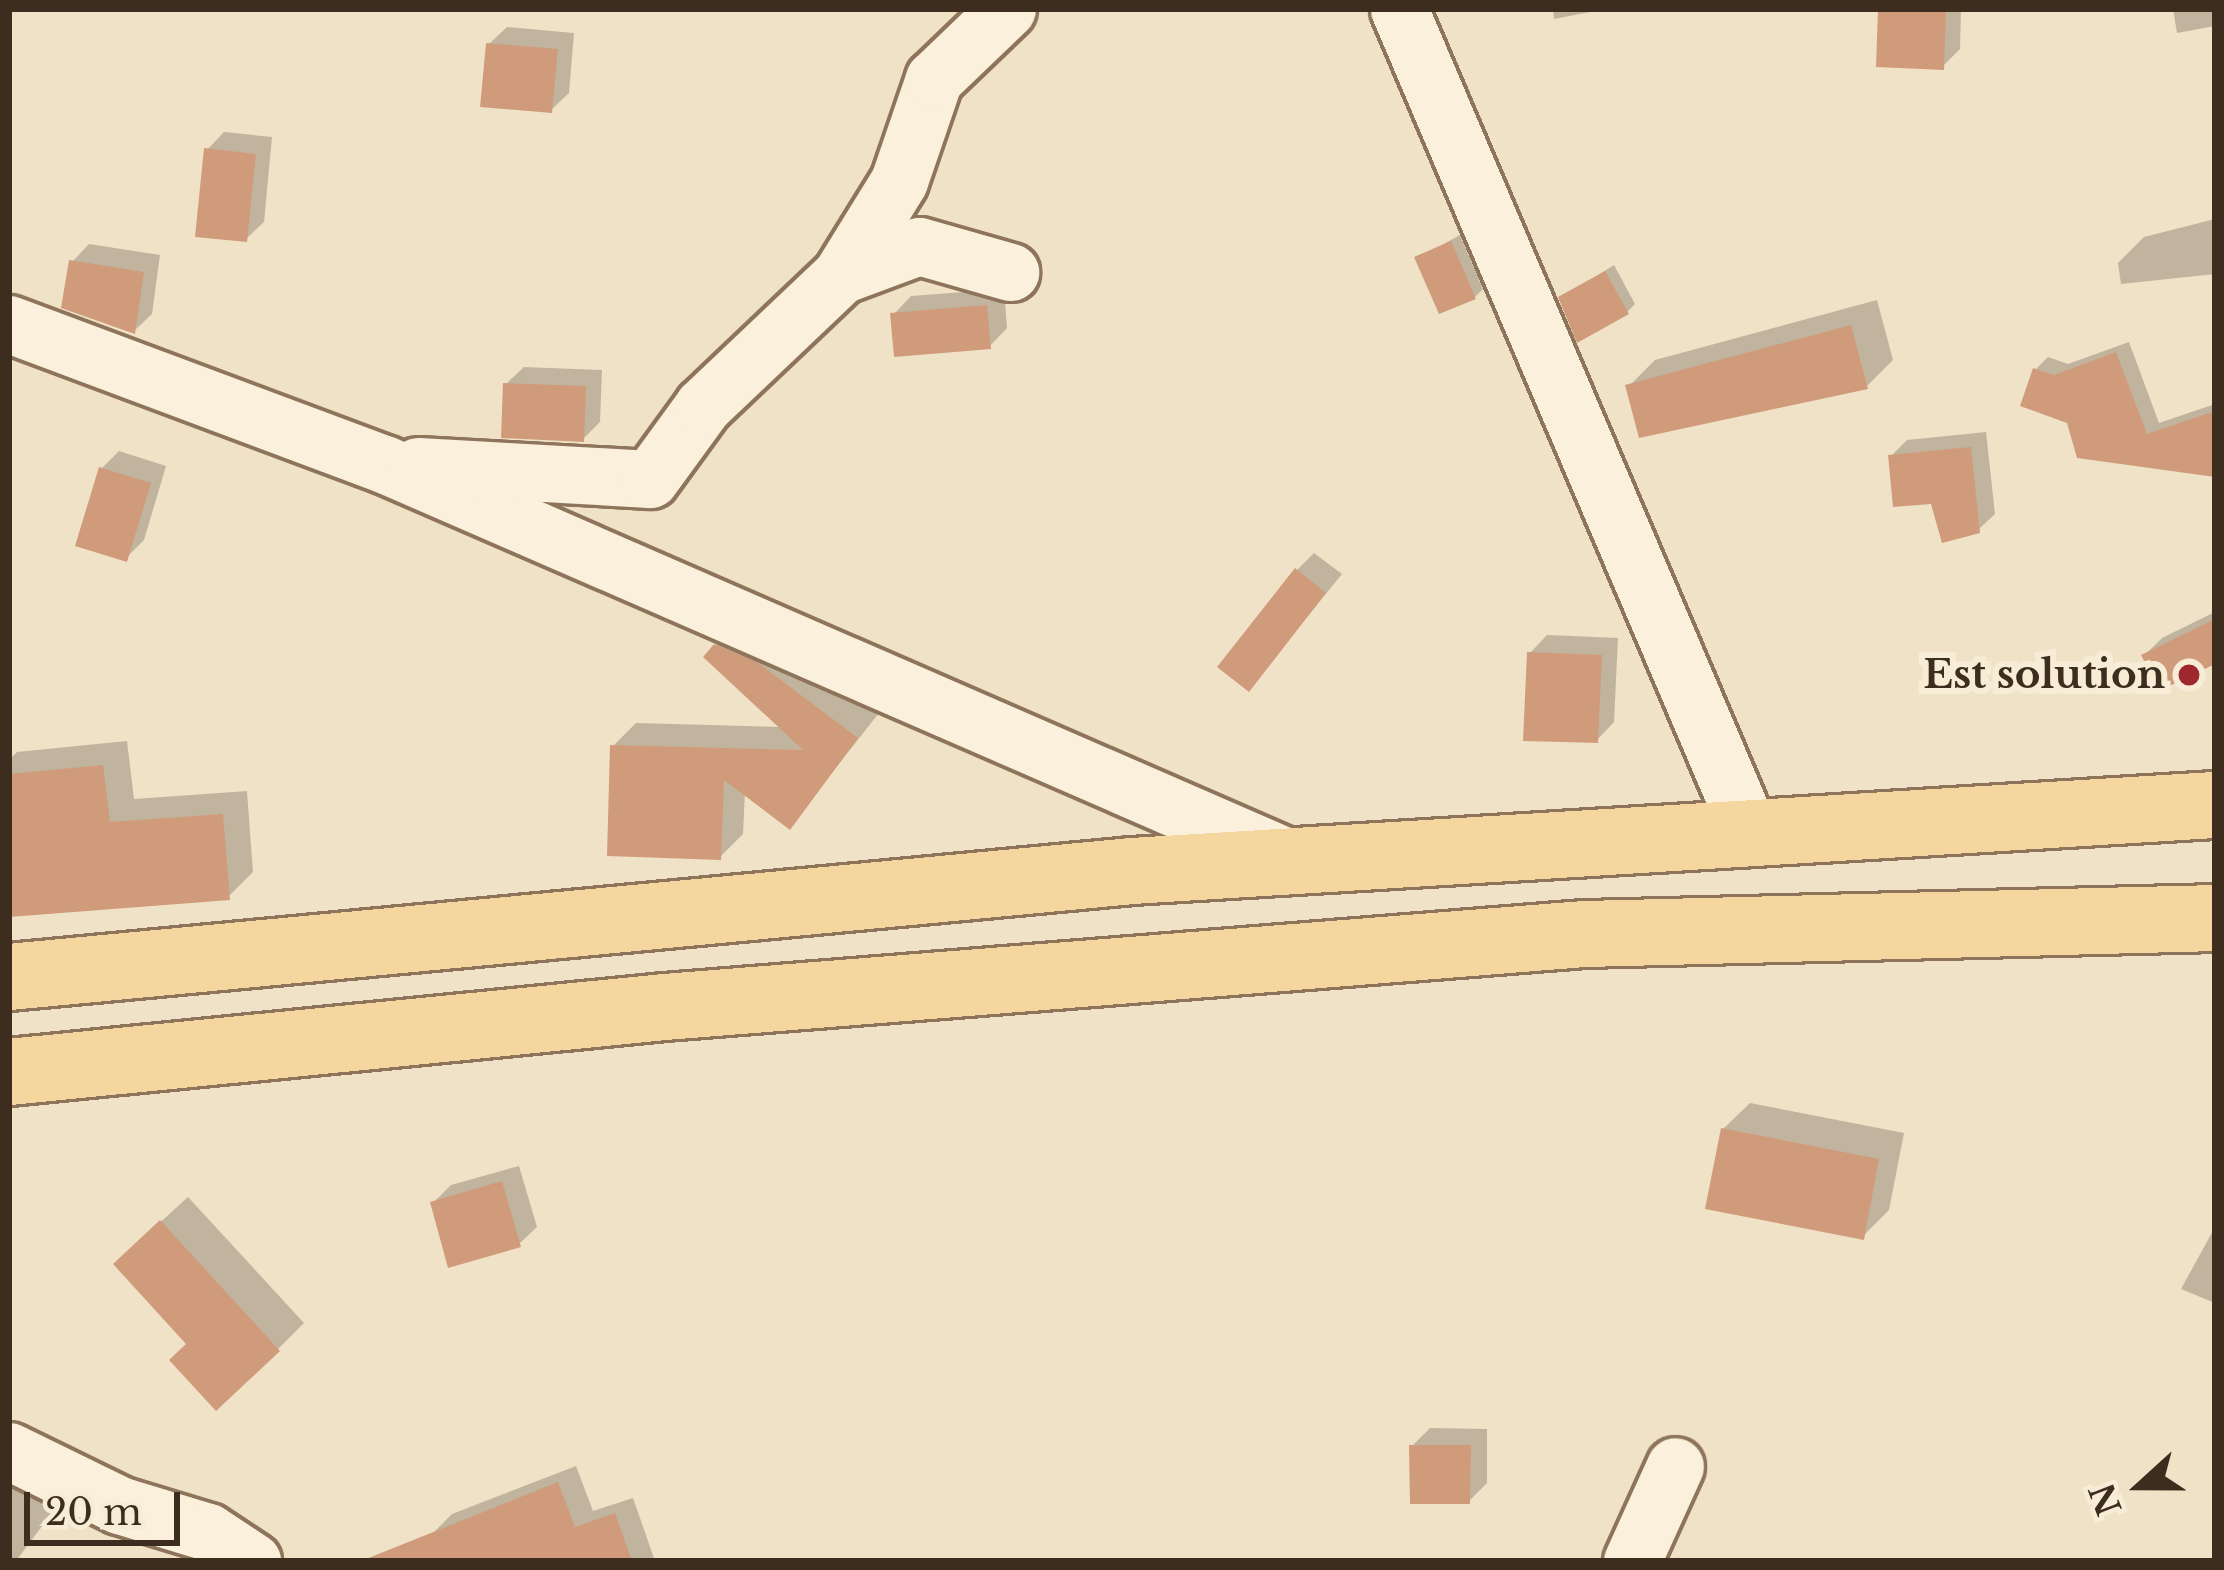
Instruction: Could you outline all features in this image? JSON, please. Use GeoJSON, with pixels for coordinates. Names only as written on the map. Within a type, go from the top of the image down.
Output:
{"type":"FeatureCollection","features":[{"type":"Feature","properties":{"kind":"main road"},"geometry":{"type":"LineString","coordinates":[[9,977],[1294,860],[2215,805]]}},
{"type":"Feature","properties":{"kind":"main road"},"geometry":{"type":"LineString","coordinates":[[9,1072],[664,1007],[1586,934],[2215,918]]}},
{"type":"Feature","properties":{"kind":"street"},"geometry":{"type":"LineString","coordinates":[[384,464],[650,479],[703,406],[841,275],[899,181],[934,79],[1007,9]]}},
{"type":"Feature","properties":{"kind":"street"},"geometry":{"type":"LineString","coordinates":[[1399,9],[1750,836]]}},
{"type":"Feature","properties":{"kind":"street"},"geometry":{"type":"LineString","coordinates":[[841,275],[919,246],[1010,272]]}},
{"type":"Feature","properties":{"kind":"street"},"geometry":{"type":"LineString","coordinates":[[9,324],[384,464],[1294,860]]}},
{"type":"Feature","properties":{"kind":"street"},"geometry":{"type":"LineString","coordinates":[[9,1451],[118,1505],[208,1532],[252,1561]]}},
{"type":"Feature","properties":{"kind":"street"},"geometry":{"type":"LineString","coordinates":[[1632,1561],[1675,1466]]}},
{"type":"Feature","properties":{"kind":"building"},"geometry":{"type":"Polygon","coordinates":[[[1878,9],[1946,9],[1944,70],[1876,67],[1878,9]]]}},
{"type":"Feature","properties":{"kind":"building"},"geometry":{"type":"Polygon","coordinates":[[[486,43],[558,49],[552,113],[480,107],[486,43]]]}},
{"type":"Feature","properties":{"kind":"building"},"geometry":{"type":"Polygon","coordinates":[[[204,148],[256,154],[247,242],[195,237],[204,148]]]}},
{"type":"Feature","properties":{"kind":"building"},"geometry":{"type":"Polygon","coordinates":[[[1451,241],[1476,299],[1439,314],[1414,257],[1451,241]]]}},
{"type":"Feature","properties":{"kind":"building"},"geometry":{"type":"Polygon","coordinates":[[[69,260],[144,272],[135,334],[61,308],[69,260]]]}},
{"type":"Feature","properties":{"kind":"building"},"geometry":{"type":"Polygon","coordinates":[[[1605,271],[1629,314],[1577,343],[1558,297],[1605,271]]]}},
{"type":"Feature","properties":{"kind":"building"},"geometry":{"type":"Polygon","coordinates":[[[987,305],[991,349],[894,357],[890,313],[987,305]]]}},
{"type":"Feature","properties":{"kind":"building"},"geometry":{"type":"Polygon","coordinates":[[[1851,325],[1868,389],[1639,438],[1625,385],[1851,325]]]}},
{"type":"Feature","properties":{"kind":"building"},"geometry":{"type":"Polygon","coordinates":[[[2116,352],[2147,434],[2215,411],[2215,477],[2077,458],[2067,423],[2020,406],[2033,368],[2054,375],[2116,352]]]}},
{"type":"Feature","properties":{"kind":"building"},"geometry":{"type":"Polygon","coordinates":[[[503,383],[586,386],[584,442],[501,438],[503,383]]]}},
{"type":"Feature","properties":{"kind":"building"},"geometry":{"type":"Polygon","coordinates":[[[1971,447],[1980,533],[1942,543],[1931,504],[1893,507],[1888,455],[1971,447]]]}},
{"type":"Feature","properties":{"kind":"building"},"geometry":{"type":"Polygon","coordinates":[[[99,467],[151,483],[127,562],[75,546],[99,467]]]}},
{"type":"Feature","properties":{"kind":"building"},"geometry":{"type":"Polygon","coordinates":[[[1295,568],[1326,593],[1249,692],[1217,667],[1295,568]]]}},
{"type":"Feature","properties":{"kind":"building"},"geometry":{"type":"Polygon","coordinates":[[[2215,619],[2215,664],[2159,691],[2141,655],[2215,619]]]}},
{"type":"Feature","properties":{"kind":"building"},"geometry":{"type":"Polygon","coordinates":[[[714,644],[757,662],[858,738],[790,830],[724,780],[721,860],[607,856],[610,745],[803,750],[703,657],[714,644]]]}},
{"type":"Feature","properties":{"kind":"building"},"geometry":{"type":"Polygon","coordinates":[[[1527,652],[1602,655],[1598,743],[1523,741],[1527,652]]]}},
{"type":"Feature","properties":{"kind":"building"},"geometry":{"type":"Polygon","coordinates":[[[103,765],[110,822],[223,814],[230,900],[9,917],[9,774],[103,765]]]}},
{"type":"Feature","properties":{"kind":"building"},"geometry":{"type":"Polygon","coordinates":[[[1721,1128],[1879,1159],[1864,1240],[1705,1209],[1721,1128]]]}},
{"type":"Feature","properties":{"kind":"building"},"geometry":{"type":"Polygon","coordinates":[[[502,1181],[521,1247],[448,1268],[430,1202],[502,1181]]]}},
{"type":"Feature","properties":{"kind":"building"},"geometry":{"type":"Polygon","coordinates":[[[160,1220],[280,1351],[216,1411],[169,1360],[186,1344],[113,1264],[160,1220]]]}},
{"type":"Feature","properties":{"kind":"building"},"geometry":{"type":"Polygon","coordinates":[[[1409,1445],[1471,1445],[1470,1504],[1410,1504],[1409,1445]]]}},
{"type":"Feature","properties":{"kind":"building"},"geometry":{"type":"Polygon","coordinates":[[[558,1482],[575,1527],[615,1513],[632,1561],[361,1561],[558,1482]]]}},
{"type":"Feature","properties":{"kind":"place","name":"Est solution"},"geometry":{"type":"Point","coordinates":[2189,675]}}]}
